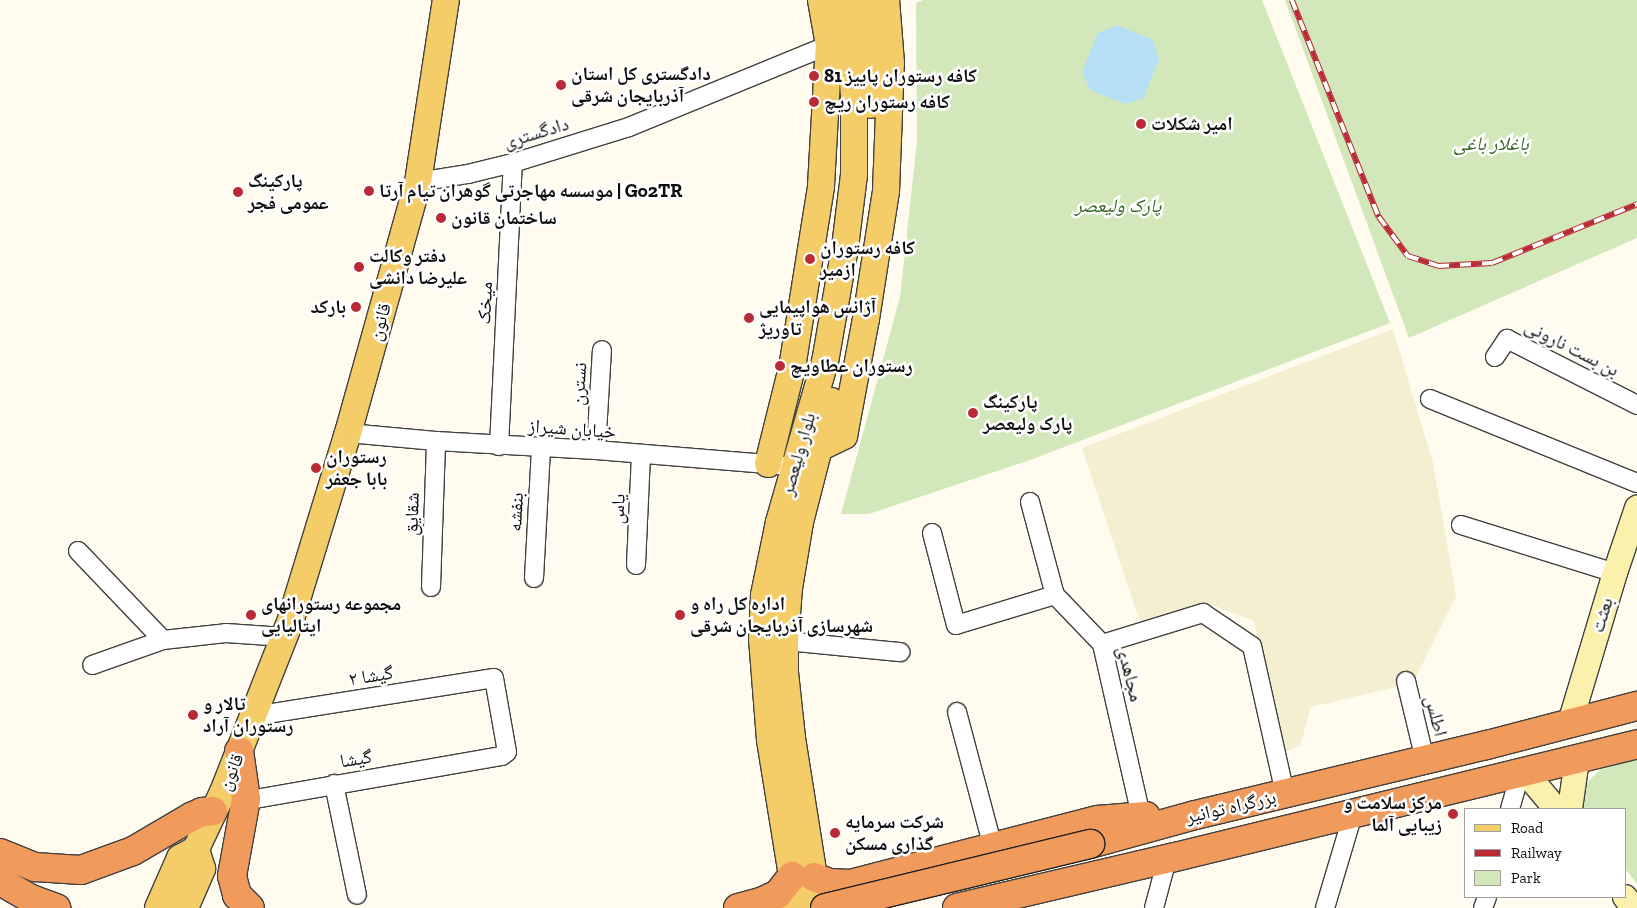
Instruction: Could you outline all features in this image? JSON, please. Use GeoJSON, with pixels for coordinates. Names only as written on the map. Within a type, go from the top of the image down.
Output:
{"type":"FeatureCollection","features":[{"type":"Feature","properties":{"kind":"highway","name":"بزرگراه توانیر"},"geometry":{"type":"LineString","coordinates":[[825,908],[1090,844],[1195,815],[1425,760],[1637,706]]}},
{"type":"Feature","properties":{"kind":"highway","name":"بزرگراه توانیر"},"geometry":{"type":"LineString","coordinates":[[957,908],[1032,899],[1162,860],[1637,744]]}},
{"type":"Feature","properties":{"kind":"highway"},"geometry":{"type":"LineString","coordinates":[[239,751],[246,799],[232,876],[238,895],[250,908]]}},
{"type":"Feature","properties":{"kind":"highway"},"geometry":{"type":"LineString","coordinates":[[0,852],[35,867],[81,870],[125,854],[198,814],[213,811]]}},
{"type":"Feature","properties":{"kind":"highway"},"geometry":{"type":"LineString","coordinates":[[738,908],[761,902],[778,894],[803,876],[830,884],[846,896],[993,847],[1098,820],[1141,816],[1195,815]]}},
{"type":"Feature","properties":{"kind":"highway"},"geometry":{"type":"LineString","coordinates":[[0,881],[31,899],[56,908]]}},
{"type":"Feature","properties":{"kind":"main road","name":"قانون"},"geometry":{"type":"LineString","coordinates":[[158,908],[180,858],[196,849],[254,716],[284,637],[348,433],[418,182],[446,0]]}},
{"type":"Feature","properties":{"kind":"main road"},"geometry":{"type":"LineString","coordinates":[[768,464],[792,368],[821,186],[829,45],[821,0]]}},
{"type":"Feature","properties":{"kind":"main road","name":"بلوار ولیعصر"},"geometry":{"type":"LineString","coordinates":[[793,908],[803,876],[785,672],[789,588],[800,522],[840,364],[860,247],[868,178],[874,1]]}},
{"type":"Feature","properties":{"kind":"main road","name":"بلوار ولیعصر"},"geometry":{"type":"LineString","coordinates":[[816,908],[803,876],[770,740],[762,639],[764,595],[779,522],[825,362],[845,247],[854,175],[854,96],[874,1]]}},
{"type":"Feature","properties":{"kind":"main road","name":"بعثت"},"geometry":{"type":"LineString","coordinates":[[1570,723],[1615,573],[1637,508]]}},
{"type":"Feature","properties":{"kind":"main road"},"geometry":{"type":"LineString","coordinates":[[1570,808],[1577,759]]}},
{"type":"Feature","properties":{"kind":"main road"},"geometry":{"type":"LineString","coordinates":[[1523,773],[1555,808]]}},
{"type":"Feature","properties":{"kind":"main road"},"geometry":{"type":"LineString","coordinates":[[184,908],[202,869],[196,849]]}},
{"type":"Feature","properties":{"kind":"street","name":"دادگستری"},"geometry":{"type":"LineString","coordinates":[[418,182],[468,174],[513,163],[629,127],[829,45]]}},
{"type":"Feature","properties":{"kind":"street","name":"میخک"},"geometry":{"type":"LineString","coordinates":[[499,446],[513,163]]}},
{"type":"Feature","properties":{"kind":"street","name":"بن بست نارونی"},"geometry":{"type":"LineString","coordinates":[[1495,357],[1507,338],[1637,405]]}},
{"type":"Feature","properties":{"kind":"street","name":"نسترن"},"geometry":{"type":"LineString","coordinates":[[596,450],[602,350]]}},
{"type":"Feature","properties":{"kind":"street"},"geometry":{"type":"LineString","coordinates":[[1430,399],[1637,483]]}},
{"type":"Feature","properties":{"kind":"street","name":"خیابان شیراز"},"geometry":{"type":"LineString","coordinates":[[348,433],[499,446],[596,450],[794,466]]}},
{"type":"Feature","properties":{"kind":"street","name":"شقایق"},"geometry":{"type":"LineString","coordinates":[[431,587],[436,441]]}},
{"type":"Feature","properties":{"kind":"street","name":"بنفشه"},"geometry":{"type":"LineString","coordinates":[[534,578],[541,448]]}},
{"type":"Feature","properties":{"kind":"street","name":"یاس"},"geometry":{"type":"LineString","coordinates":[[636,565],[641,455]]}},
{"type":"Feature","properties":{"kind":"street","name":"مجاهدی"},"geometry":{"type":"LineString","coordinates":[[1030,502],[1055,595],[1102,644],[1141,816]]}},
{"type":"Feature","properties":{"kind":"street"},"geometry":{"type":"LineString","coordinates":[[1461,525],[1615,573]]}},
{"type":"Feature","properties":{"kind":"street"},"geometry":{"type":"LineString","coordinates":[[932,533],[956,625],[1055,595]]}},
{"type":"Feature","properties":{"kind":"street"},"geometry":{"type":"LineString","coordinates":[[78,551],[163,640]]}},
{"type":"Feature","properties":{"kind":"street"},"geometry":{"type":"LineString","coordinates":[[1102,644],[1203,613],[1252,646],[1285,794]]}},
{"type":"Feature","properties":{"kind":"street"},"geometry":{"type":"LineString","coordinates":[[92,665],[163,640],[226,633],[284,637]]}},
{"type":"Feature","properties":{"kind":"street"},"geometry":{"type":"LineString","coordinates":[[785,641],[900,652]]}},
{"type":"Feature","properties":{"kind":"street","name":"گیشا ۲"},"geometry":{"type":"LineString","coordinates":[[254,716],[494,678],[508,752],[506,755]]}},
{"type":"Feature","properties":{"kind":"street","name":"اطلس"},"geometry":{"type":"LineString","coordinates":[[1406,681],[1425,760]]}},
{"type":"Feature","properties":{"kind":"street"},"geometry":{"type":"LineString","coordinates":[[957,712],[993,847]]}},
{"type":"Feature","properties":{"kind":"street","name":"گیشا"},"geometry":{"type":"LineString","coordinates":[[213,811],[246,799],[506,755]]}},
{"type":"Feature","properties":{"kind":"street"},"geometry":{"type":"LineString","coordinates":[[1510,808],[1523,773]]}},
{"type":"Feature","properties":{"kind":"street"},"geometry":{"type":"LineString","coordinates":[[334,784],[357,895]]}},
{"type":"Feature","properties":{"kind":"street"},"geometry":{"type":"LineString","coordinates":[[1325,908],[1353,814]]}},
{"type":"Feature","properties":{"kind":"street"},"geometry":{"type":"LineString","coordinates":[[1154,908],[1162,860]]}},
{"type":"Feature","properties":{"kind":"shaded area"},"geometry":{"type":"Polygon","coordinates":[[[1393,329],[1433,463],[1456,596],[1413,683],[1311,707],[1300,746],[1284,752],[1254,621],[1207,603],[1140,622],[1082,448],[1393,329]]]}},
{"type":"Feature","properties":{"kind":"green space","name":"پارک ولیعصر"},"geometry":{"type":"Polygon","coordinates":[[[923,0],[1262,0],[1390,323],[1030,460],[869,514],[841,514],[900,297],[917,141],[916,3],[923,0]]]}},
{"type":"Feature","properties":{"kind":"green space","name":"باغلار باغی"},"geometry":{"type":"Polygon","coordinates":[[[1285,0],[1637,0],[1637,238],[1409,338],[1285,0]]]}},
{"type":"Feature","properties":{"kind":"green space"},"geometry":{"type":"Polygon","coordinates":[[[1637,758],[1637,884],[1627,871],[1627,808],[1583,808],[1581,788],[1600,770],[1637,758]]]}},
{"type":"Feature","properties":{"kind":"water"},"geometry":{"type":"Polygon","coordinates":[[[1117,25],[1153,40],[1159,59],[1144,98],[1126,104],[1090,90],[1082,72],[1098,33],[1117,25]]]}},
{"type":"Feature","properties":{"kind":"railway"},"geometry":{"type":"LineString","coordinates":[[1292,0],[1379,217],[1408,256],[1438,266],[1492,263],[1637,204]]}},
{"type":"Feature","properties":{"kind":"place","name":"کافه رستوران پاییز 81"},"geometry":{"type":"Point","coordinates":[814,76]}},
{"type":"Feature","properties":{"kind":"place","name":"دادگستری کل استان آذربایجان شرقی"},"geometry":{"type":"Point","coordinates":[561,85]}},
{"type":"Feature","properties":{"kind":"place","name":"کافه رستوران ریچ"},"geometry":{"type":"Point","coordinates":[814,102]}},
{"type":"Feature","properties":{"kind":"place","name":"امیر شکلات"},"geometry":{"type":"Point","coordinates":[1141,124]}},
{"type":"Feature","properties":{"kind":"place","name":"موسسه مهاجرتی گوهران تیام آرتا | Go2TR"},"geometry":{"type":"Point","coordinates":[369,191]}},
{"type":"Feature","properties":{"kind":"place","name":"پارکینگ عمومی فجر"},"geometry":{"type":"Point","coordinates":[238,192]}},
{"type":"Feature","properties":{"kind":"place","name":"ساختمان قانون"},"geometry":{"type":"Point","coordinates":[441,218]}},
{"type":"Feature","properties":{"kind":"place","name":"کافه رستوران ازمیر"},"geometry":{"type":"Point","coordinates":[810,259]}},
{"type":"Feature","properties":{"kind":"place","name":"دفتر وکالت علیرضا دانشی"},"geometry":{"type":"Point","coordinates":[359,267]}},
{"type":"Feature","properties":{"kind":"place","name":"بارکد"},"geometry":{"type":"Point","coordinates":[356,307]}},
{"type":"Feature","properties":{"kind":"place","name":"آژانس هواپیمایی تاوریژ"},"geometry":{"type":"Point","coordinates":[749,318]}},
{"type":"Feature","properties":{"kind":"place","name":"رستوران عطاویچ"},"geometry":{"type":"Point","coordinates":[780,366]}},
{"type":"Feature","properties":{"kind":"place","name":"پارکینگ پارک ولیعصر"},"geometry":{"type":"Point","coordinates":[973,413]}},
{"type":"Feature","properties":{"kind":"place","name":"رستوران بابا جعفر"},"geometry":{"type":"Point","coordinates":[316,468]}},
{"type":"Feature","properties":{"kind":"place","name":"مجموعه رستورانهای ایتالیایی"},"geometry":{"type":"Point","coordinates":[251,615]}},
{"type":"Feature","properties":{"kind":"place","name":"اداره کل راه و شهرسازی آذربایجان شرقی"},"geometry":{"type":"Point","coordinates":[680,615]}},
{"type":"Feature","properties":{"kind":"place","name":"تالار و رستوران آراد"},"geometry":{"type":"Point","coordinates":[193,715]}},
{"type":"Feature","properties":{"kind":"place","name":"مرکز سلامت و زیبایی آلما"},"geometry":{"type":"Point","coordinates":[1453,814]}},
{"type":"Feature","properties":{"kind":"place","name":"شرکت سرمایه گذاری مسکن"},"geometry":{"type":"Point","coordinates":[835,833]}}]}
